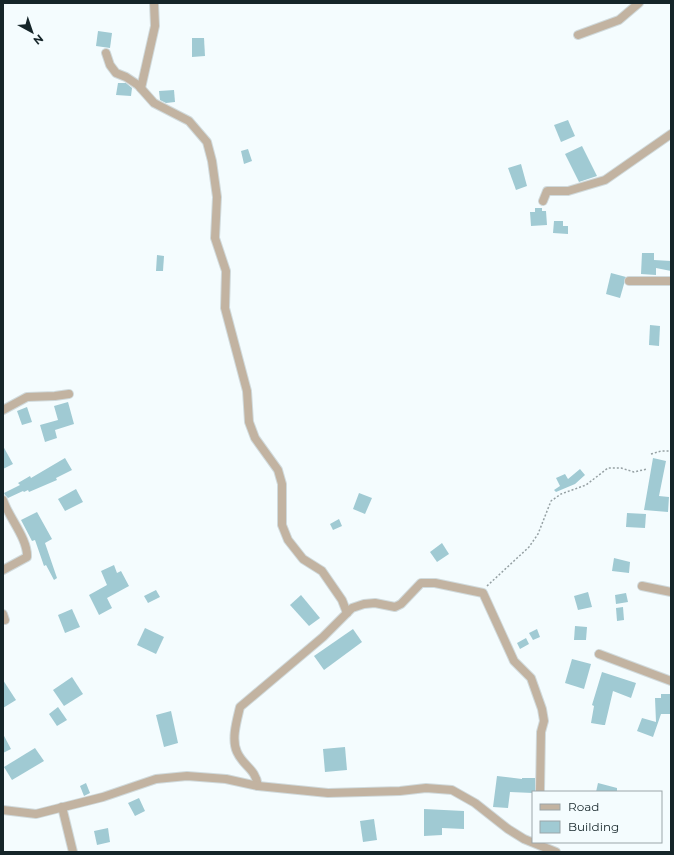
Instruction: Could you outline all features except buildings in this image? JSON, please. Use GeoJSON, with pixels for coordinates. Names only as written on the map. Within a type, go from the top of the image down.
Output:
{"type":"FeatureCollection","features":[{"type":"Feature","properties":{"kind":"street"},"geometry":{"type":"LineString","coordinates":[[141,88],[150,54],[154,26],[154,3]]}},
{"type":"Feature","properties":{"kind":"street"},"geometry":{"type":"LineString","coordinates":[[578,35],[619,20],[639,3]]}},
{"type":"Feature","properties":{"kind":"street"},"geometry":{"type":"LineString","coordinates":[[106,53],[110,65],[116,73],[126,77],[141,88],[154,103],[189,121],[207,142],[212,161],[217,197],[215,238],[226,271],[225,308],[248,391],[249,422],[255,438],[278,470],[282,484],[282,525],[288,540],[307,562],[322,571],[342,600],[348,613]]}},
{"type":"Feature","properties":{"kind":"street"},"geometry":{"type":"LineString","coordinates":[[543,201],[547,191],[568,191],[605,180],[671,134]]}},
{"type":"Feature","properties":{"kind":"street"},"geometry":{"type":"LineString","coordinates":[[630,281],[671,281]]}},
{"type":"Feature","properties":{"kind":"street"},"geometry":{"type":"LineString","coordinates":[[3,410],[27,397],[69,394]]}},
{"type":"Feature","properties":{"kind":"street"},"geometry":{"type":"LineString","coordinates":[[3,500],[7,512],[28,548],[27,557],[3,570]]}},
{"type":"Feature","properties":{"kind":"street"},"geometry":{"type":"LineString","coordinates":[[258,786],[257,777],[236,751],[236,723],[240,707],[323,637],[352,608],[364,604],[375,603],[394,606],[401,604],[421,583],[435,583],[483,593],[514,661],[531,678],[542,709],[544,721],[541,732],[540,791]]}},
{"type":"Feature","properties":{"kind":"street"},"geometry":{"type":"LineString","coordinates":[[642,586],[671,592]]}},
{"type":"Feature","properties":{"kind":"street"},"geometry":{"type":"LineString","coordinates":[[599,654],[671,680]]}},
{"type":"Feature","properties":{"kind":"street"},"geometry":{"type":"LineString","coordinates":[[3,810],[36,814],[102,797],[156,779],[187,776],[226,779],[258,786],[328,793],[400,791],[426,788],[452,790],[475,803],[508,829],[532,840]]}},
{"type":"Feature","properties":{"kind":"street"},"geometry":{"type":"LineString","coordinates":[[62,807],[73,852]]}},
{"type":"Feature","properties":{"kind":"street"},"geometry":{"type":"LineString","coordinates":[[541,844],[556,852]]}},
{"type":"Feature","properties":{"kind":"path"},"geometry":{"type":"LineString","coordinates":[[651,454],[661,451],[671,451]]}},
{"type":"Feature","properties":{"kind":"path"},"geometry":{"type":"LineString","coordinates":[[483,593],[489,584],[529,547],[538,534],[551,501],[561,494],[586,485],[608,468],[621,468],[634,472],[647,469]]}}]}
